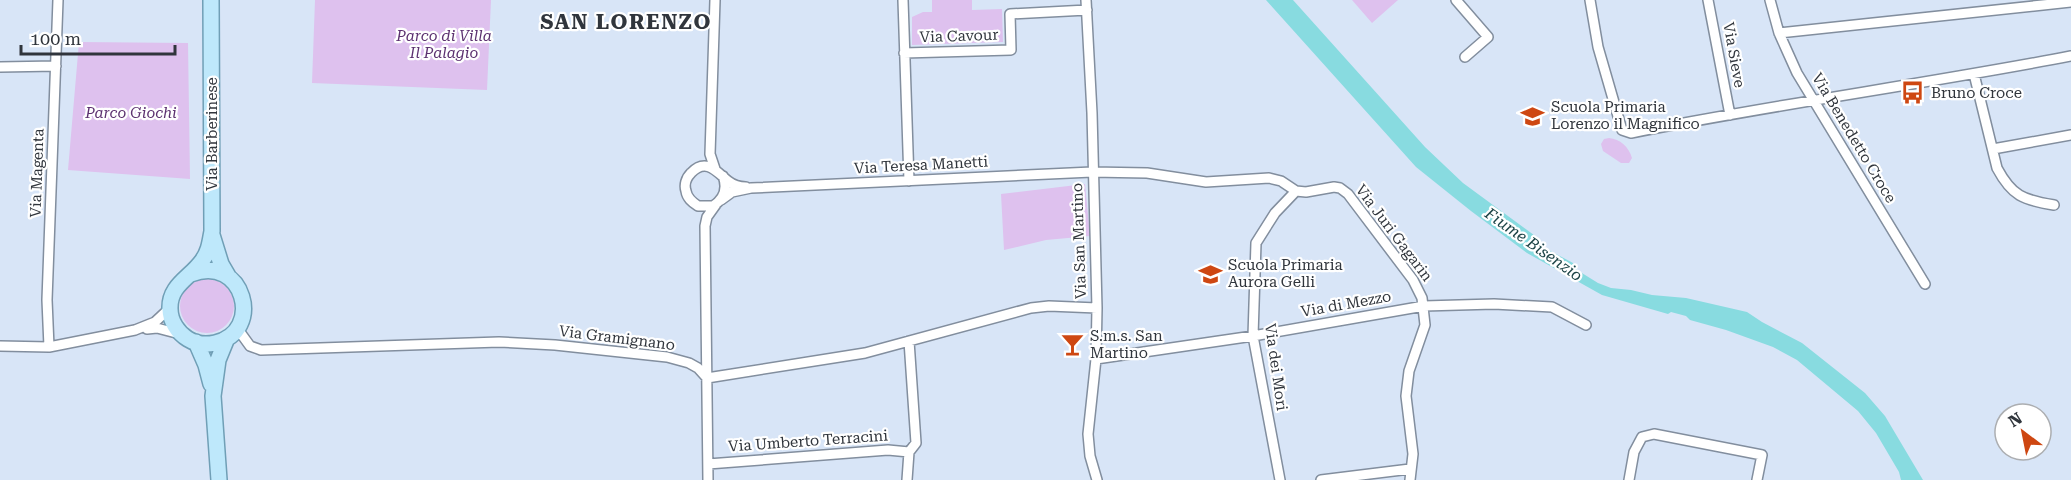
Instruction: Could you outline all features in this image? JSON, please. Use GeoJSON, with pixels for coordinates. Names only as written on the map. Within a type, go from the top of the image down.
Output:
{"type":"FeatureCollection","features":[{"type":"Feature","properties":{"kind":"main road","name":"Via Barberinese"},"geometry":{"type":"LineString","coordinates":[[170,308],[177,285],[191,274],[206,255],[212,231],[212,0]]}},
{"type":"Feature","properties":{"kind":"main road","name":"Via Barberinese"},"geometry":{"type":"LineString","coordinates":[[212,231],[217,254],[228,276],[238,287],[243,300],[243,314],[218,360],[213,396]]}},
{"type":"Feature","properties":{"kind":"main road"},"geometry":{"type":"LineString","coordinates":[[191,274],[207,270],[228,276]]}},
{"type":"Feature","properties":{"kind":"main road"},"geometry":{"type":"LineString","coordinates":[[170,308],[173,322],[182,335],[196,342],[214,343],[232,333]]}},
{"type":"Feature","properties":{"kind":"main road","name":"Via Barberinese"},"geometry":{"type":"LineString","coordinates":[[196,342],[206,365],[213,396],[219,480]]}},
{"type":"Feature","properties":{"kind":"street","name":"Via Magenta"},"geometry":{"type":"LineString","coordinates":[[49,347],[48,300],[58,0]]}},
{"type":"Feature","properties":{"kind":"street"},"geometry":{"type":"LineString","coordinates":[[708,480],[705,226],[711,210],[725,191],[710,154],[715,0]]}},
{"type":"Feature","properties":{"kind":"street"},"geometry":{"type":"LineString","coordinates":[[903,0],[909,181]]}},
{"type":"Feature","properties":{"kind":"street","name":"Via San Martino"},"geometry":{"type":"LineString","coordinates":[[1086,0],[1092,113],[1097,308],[1096,359],[1088,434],[1090,456],[1097,480]]}},
{"type":"Feature","properties":{"kind":"street"},"geometry":{"type":"LineString","coordinates":[[1456,0],[1488,38],[1465,57]]}},
{"type":"Feature","properties":{"kind":"street"},"geometry":{"type":"LineString","coordinates":[[1590,0],[1598,47],[1622,130],[1631,133],[2071,56]]}},
{"type":"Feature","properties":{"kind":"street","name":"Via Sieve"},"geometry":{"type":"LineString","coordinates":[[1708,0],[1730,115]]}},
{"type":"Feature","properties":{"kind":"street","name":"Via Benedetto Croce"},"geometry":{"type":"LineString","coordinates":[[1770,0],[1779,33],[1794,67],[1925,284]]}},
{"type":"Feature","properties":{"kind":"street"},"geometry":{"type":"LineString","coordinates":[[1779,33],[2071,2]]}},
{"type":"Feature","properties":{"kind":"street","name":"Via Cavour"},"geometry":{"type":"LineString","coordinates":[[904,53],[1011,50],[1010,14],[1088,10]]}},
{"type":"Feature","properties":{"kind":"street"},"geometry":{"type":"LineString","coordinates":[[0,67],[56,66]]}},
{"type":"Feature","properties":{"kind":"street"},"geometry":{"type":"LineString","coordinates":[[1974,74],[1997,168],[2012,191],[2028,201],[2054,205]]}},
{"type":"Feature","properties":{"kind":"street"},"geometry":{"type":"LineString","coordinates":[[1993,149],[2071,135]]}},
{"type":"Feature","properties":{"kind":"street"},"geometry":{"type":"LineString","coordinates":[[705,226],[686,191],[686,180],[692,172],[701,167],[710,154]]}},
{"type":"Feature","properties":{"kind":"street","name":"Via Teresa Manetti"},"geometry":{"type":"LineString","coordinates":[[701,167],[719,173],[729,183],[752,188]]}},
{"type":"Feature","properties":{"kind":"street"},"geometry":{"type":"LineString","coordinates":[[1092,172],[1147,172],[1206,182],[1269,178],[1296,191]]}},
{"type":"Feature","properties":{"kind":"street","name":"Via Teresa Manetti"},"geometry":{"type":"LineString","coordinates":[[693,203],[703,207],[719,202],[732,192],[752,188],[1092,172]]}},
{"type":"Feature","properties":{"kind":"street","name":"Via Juri Gagarin"},"geometry":{"type":"LineString","coordinates":[[1296,191],[1306,192],[1334,187],[1341,188],[1348,194],[1413,280],[1424,306]]}},
{"type":"Feature","properties":{"kind":"street","name":"Via dei Mori"},"geometry":{"type":"LineString","coordinates":[[1280,480],[1253,336],[1256,243],[1275,213],[1296,191]]}},
{"type":"Feature","properties":{"kind":"street","name":"Via di Mezzo"},"geometry":{"type":"LineString","coordinates":[[1096,359],[1253,336],[1424,306],[1514,304],[1552,307],[1586,325]]}},
{"type":"Feature","properties":{"kind":"street"},"geometry":{"type":"LineString","coordinates":[[707,378],[865,354],[1032,308],[1049,306],[1097,308]]}},
{"type":"Feature","properties":{"kind":"street"},"geometry":{"type":"LineString","coordinates":[[1410,480],[1413,454],[1406,396],[1409,370],[1425,325],[1424,306]]}},
{"type":"Feature","properties":{"kind":"street"},"geometry":{"type":"LineString","coordinates":[[135,330],[155,322],[170,308]]}},
{"type":"Feature","properties":{"kind":"street"},"geometry":{"type":"LineString","coordinates":[[0,346],[49,347],[135,330],[157,328],[182,335]]}},
{"type":"Feature","properties":{"kind":"street","name":"Via Gramignano"},"geometry":{"type":"LineString","coordinates":[[232,333],[250,346],[261,350],[499,342],[555,345],[667,357],[689,363],[698,368],[707,378]]}},
{"type":"Feature","properties":{"kind":"street","name":"Via Umberto Terracini"},"geometry":{"type":"LineString","coordinates":[[908,480],[909,452],[916,443],[909,341]]}},
{"type":"Feature","properties":{"kind":"street"},"geometry":{"type":"LineString","coordinates":[[1629,480],[1634,452],[1642,437],[1654,434],[1762,455],[1757,480]]}},
{"type":"Feature","properties":{"kind":"street","name":"Via Umberto Terracini"},"geometry":{"type":"LineString","coordinates":[[708,464],[888,450],[909,452]]}},
{"type":"Feature","properties":{"kind":"street"},"geometry":{"type":"LineString","coordinates":[[1321,480],[1410,469]]}},
{"type":"Feature","properties":{"kind":"green space","name":"Parco di Villa Il Palagio"},"geometry":{"type":"Polygon","coordinates":[[[315,0],[491,0],[487,90],[312,83],[315,0]]]}},
{"type":"Feature","properties":{"kind":"green space"},"geometry":{"type":"Polygon","coordinates":[[[932,0],[972,0],[972,10],[1002,9],[1003,42],[912,45],[912,17],[923,12],[932,12],[932,0]]]}},
{"type":"Feature","properties":{"kind":"green space"},"geometry":{"type":"Polygon","coordinates":[[[1352,0],[1398,0],[1372,23],[1352,0]]]}},
{"type":"Feature","properties":{"kind":"green space","name":"Parco Giochi"},"geometry":{"type":"Polygon","coordinates":[[[79,42],[188,43],[190,179],[68,170],[79,42]]]}},
{"type":"Feature","properties":{"kind":"green space"},"geometry":{"type":"Polygon","coordinates":[[[1604,139],[1617,140],[1626,147],[1632,158],[1629,163],[1621,163],[1603,151],[1601,144],[1604,139]]]}},
{"type":"Feature","properties":{"kind":"green space"},"geometry":{"type":"Polygon","coordinates":[[[1085,184],[1090,236],[1046,240],[1004,250],[1001,194],[1085,184]]]}},
{"type":"Feature","properties":{"kind":"green space"},"geometry":{"type":"Polygon","coordinates":[[[202,279],[212,279],[222,283],[230,291],[234,306],[230,321],[222,329],[212,333],[202,333],[192,329],[184,321],[180,311],[180,301],[184,291],[192,283],[202,279]]]}},
{"type":"Feature","properties":{"kind":"water","name":"Fiume Bisenzio"},"geometry":{"type":"Polygon","coordinates":[[[1266,0],[1293,0],[1425,147],[1463,183],[1538,238],[1541,246],[1573,263],[1577,270],[1611,288],[1686,298],[1747,312],[1802,343],[1865,393],[1885,416],[1923,480],[1901,480],[1899,472],[1876,433],[1858,411],[1797,360],[1773,347],[1690,320],[1686,316],[1671,312],[1668,314],[1602,295],[1527,253],[1416,167],[1266,0]]]}},
{"type":"Feature","properties":{"kind":"place","name":"Bruno Croce"},"geometry":{"type":"Point","coordinates":[1913,93]}},
{"type":"Feature","properties":{"kind":"place","name":"Scuola Primaria Lorenzo il Magnifico"},"geometry":{"type":"Point","coordinates":[1533,116]}},
{"type":"Feature","properties":{"kind":"place","name":"Scuola Primaria Aurora Gelli"},"geometry":{"type":"Point","coordinates":[1210,274]}},
{"type":"Feature","properties":{"kind":"place","name":"S.m.s. San Martino"},"geometry":{"type":"Point","coordinates":[1072,345]}},
{"type":"Feature","properties":{"kind":"district","name":"SAN LORENZO"},"geometry":{"type":"Point","coordinates":[626,22]}}]}
